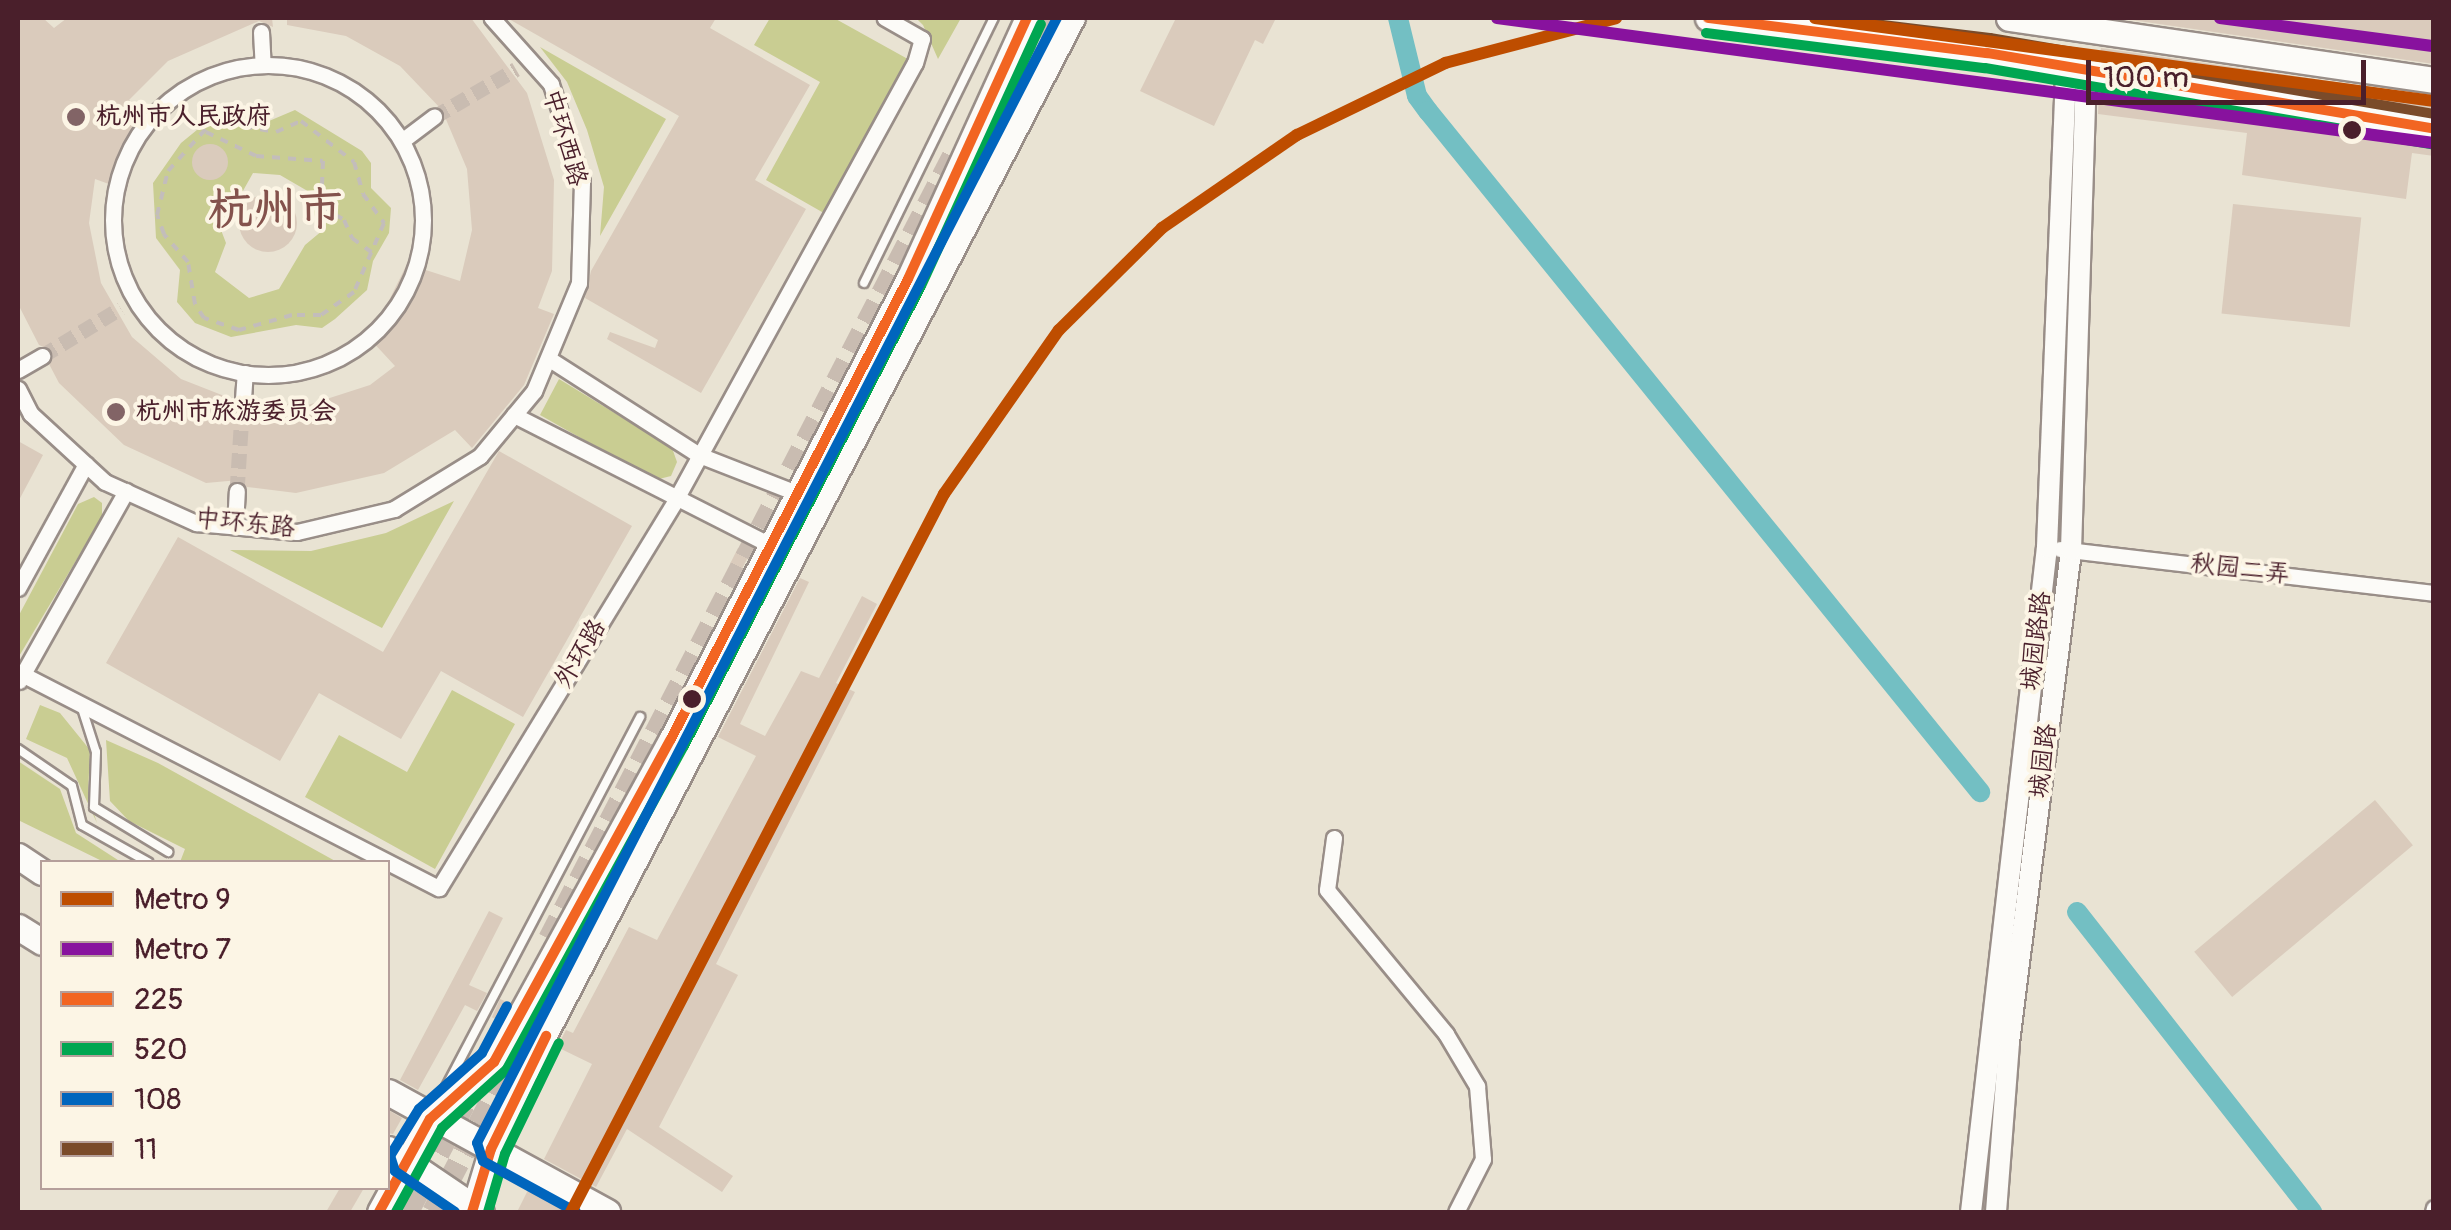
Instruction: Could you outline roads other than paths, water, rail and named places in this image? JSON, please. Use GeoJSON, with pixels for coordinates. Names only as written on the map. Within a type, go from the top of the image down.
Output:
{"type":"FeatureCollection","features":[{"type":"Feature","properties":{"kind":"main road"},"geometry":{"type":"LineString","coordinates":[[1028,18],[908,279],[494,1062],[396,1154],[476,1211],[491,1149],[1074,18]]}},
{"type":"Feature","properties":{"kind":"main road"},"geometry":{"type":"LineString","coordinates":[[1708,18],[2076,68],[2434,128]]}},
{"type":"Feature","properties":{"kind":"main road"},"geometry":{"type":"LineString","coordinates":[[2009,18],[2434,80]]}},
{"type":"Feature","properties":{"kind":"main road"},"geometry":{"type":"LineString","coordinates":[[18,856],[40,871]]}},
{"type":"Feature","properties":{"kind":"main road"},"geometry":{"type":"LineString","coordinates":[[18,927],[40,941]]}},
{"type":"Feature","properties":{"kind":"main road"},"geometry":{"type":"LineString","coordinates":[[390,1093],[430,1119],[607,1212]]}},
{"type":"Feature","properties":{"kind":"street","name":"中环西路"},"geometry":{"type":"LineString","coordinates":[[492,18],[551,84],[582,182],[579,284],[550,360],[534,390]]}},
{"type":"Feature","properties":{"kind":"street","name":"外环路"},"geometry":{"type":"LineString","coordinates":[[390,863],[439,888],[676,500],[915,63],[922,40],[885,18]]}},
{"type":"Feature","properties":{"kind":"street"},"geometry":{"type":"LineString","coordinates":[[261,32],[263,65]]}},
{"type":"Feature","properties":{"kind":"street"},"geometry":{"type":"LineString","coordinates":[[516,69],[530,58]]}},
{"type":"Feature","properties":{"kind":"street"},"geometry":{"type":"LineString","coordinates":[[263,65],[326,74],[370,100],[403,140],[422,189],[423,223],[408,290],[377,332],[334,362],[284,375],[245,373],[184,352],[128,304],[111,224],[118,173],[141,127],[178,92],[224,70],[263,65]]}},
{"type":"Feature","properties":{"kind":"street","name":"城园路路"},"geometry":{"type":"LineString","coordinates":[[1972,1212],[2047,547],[2076,68]]}},
{"type":"Feature","properties":{"kind":"street","name":"城园路"},"geometry":{"type":"LineString","coordinates":[[1996,1212],[2008,1042],[2071,550],[2076,68]]}},
{"type":"Feature","properties":{"kind":"street"},"geometry":{"type":"LineString","coordinates":[[403,140],[434,117]]}},
{"type":"Feature","properties":{"kind":"street"},"geometry":{"type":"LineString","coordinates":[[18,370],[42,356]]}},
{"type":"Feature","properties":{"kind":"street"},"geometry":{"type":"LineString","coordinates":[[550,360],[699,455],[825,504]]}},
{"type":"Feature","properties":{"kind":"street"},"geometry":{"type":"LineString","coordinates":[[243,399],[245,373]]}},
{"type":"Feature","properties":{"kind":"street","name":"中环东路"},"geometry":{"type":"LineString","coordinates":[[18,389],[31,414],[86,464],[126,491],[196,523],[296,532],[394,509],[480,456],[534,390]]}},
{"type":"Feature","properties":{"kind":"street"},"geometry":{"type":"LineString","coordinates":[[514,415],[794,557]]}},
{"type":"Feature","properties":{"kind":"street"},"geometry":{"type":"LineString","coordinates":[[18,588],[86,464]]}},
{"type":"Feature","properties":{"kind":"street"},"geometry":{"type":"LineString","coordinates":[[19,678],[126,491]]}},
{"type":"Feature","properties":{"kind":"street"},"geometry":{"type":"LineString","coordinates":[[235,526],[237,491]]}},
{"type":"Feature","properties":{"kind":"street","name":"秋园二弄"},"geometry":{"type":"LineString","coordinates":[[2047,547],[2434,594]]}},
{"type":"Feature","properties":{"kind":"street","name":"外环路"},"geometry":{"type":"LineString","coordinates":[[19,678],[81,705],[384,860]]}},
{"type":"Feature","properties":{"kind":"street"},"geometry":{"type":"LineString","coordinates":[[1334,838],[1327,890],[1446,1034],[1477,1086],[1483,1160],[1456,1212]]}},
{"type":"Feature","properties":{"kind":"lane"},"geometry":{"type":"LineString","coordinates":[[864,284],[994,18]]}},
{"type":"Feature","properties":{"kind":"lane"},"geometry":{"type":"LineString","coordinates":[[81,705],[96,752],[94,808],[168,852]]}},
{"type":"Feature","properties":{"kind":"lane"},"geometry":{"type":"LineString","coordinates":[[430,1119],[470,1032],[640,717]]}},
{"type":"Feature","properties":{"kind":"lane"},"geometry":{"type":"LineString","coordinates":[[18,749],[72,786],[82,825],[144,860]]}},
{"type":"Feature","properties":{"kind":"waterway"},"geometry":{"type":"LineString","coordinates":[[1398,18],[1417,96],[1428,111],[1980,792]]}},
{"type":"Feature","properties":{"kind":"waterway"},"geometry":{"type":"LineString","coordinates":[[2077,912],[2312,1212]]}},
{"type":"Feature","properties":{"kind":"tunnel"},"geometry":{"type":"LineString","coordinates":[[921,273],[1054,18]]}},
{"type":"Feature","properties":{"kind":"tunnel"},"geometry":{"type":"LineString","coordinates":[[434,117],[516,69]]}},
{"type":"Feature","properties":{"kind":"tunnel"},"geometry":{"type":"LineString","coordinates":[[549,939],[956,150]]}},
{"type":"Feature","properties":{"kind":"tunnel"},"geometry":{"type":"LineString","coordinates":[[42,356],[121,308]]}},
{"type":"Feature","properties":{"kind":"tunnel"},"geometry":{"type":"LineString","coordinates":[[237,491],[243,399]]}},
{"type":"Feature","properties":{"kind":"tunnel"},"geometry":{"type":"LineString","coordinates":[[433,1212],[609,874]]}},
{"type":"Feature","properties":{"kind":"tunnel"},"geometry":{"type":"LineString","coordinates":[[408,1212],[478,1078]]}},
{"type":"Feature","properties":{"kind":"metro line","name":"7"},"geometry":{"type":"LineString","coordinates":[[1497,18],[2434,143]]}},
{"type":"Feature","properties":{"kind":"metro line","name":"9"},"geometry":{"type":"LineString","coordinates":[[571,1212],[944,494],[1059,330],[1162,228],[1297,135],[1445,63],[1616,18]]}},
{"type":"Feature","properties":{"kind":"metro line","name":"9"},"geometry":{"type":"LineString","coordinates":[[1815,18],[2434,101]]}},
{"type":"Feature","properties":{"kind":"metro line","name":"7"},"geometry":{"type":"LineString","coordinates":[[2220,18],[2434,46]]}},
{"type":"Feature","properties":{"kind":"place","name":"杭州市人民政府"},"geometry":{"type":"Point","coordinates":[76,117]}},
{"type":"Feature","properties":{"kind":"place","name":"杭州市旅游委员会"},"geometry":{"type":"Point","coordinates":[116,412]}},
{"type":"Feature","properties":{"kind":"district","name":"杭州市"},"geometry":{"type":"Point","coordinates":[275,211]}}]}
